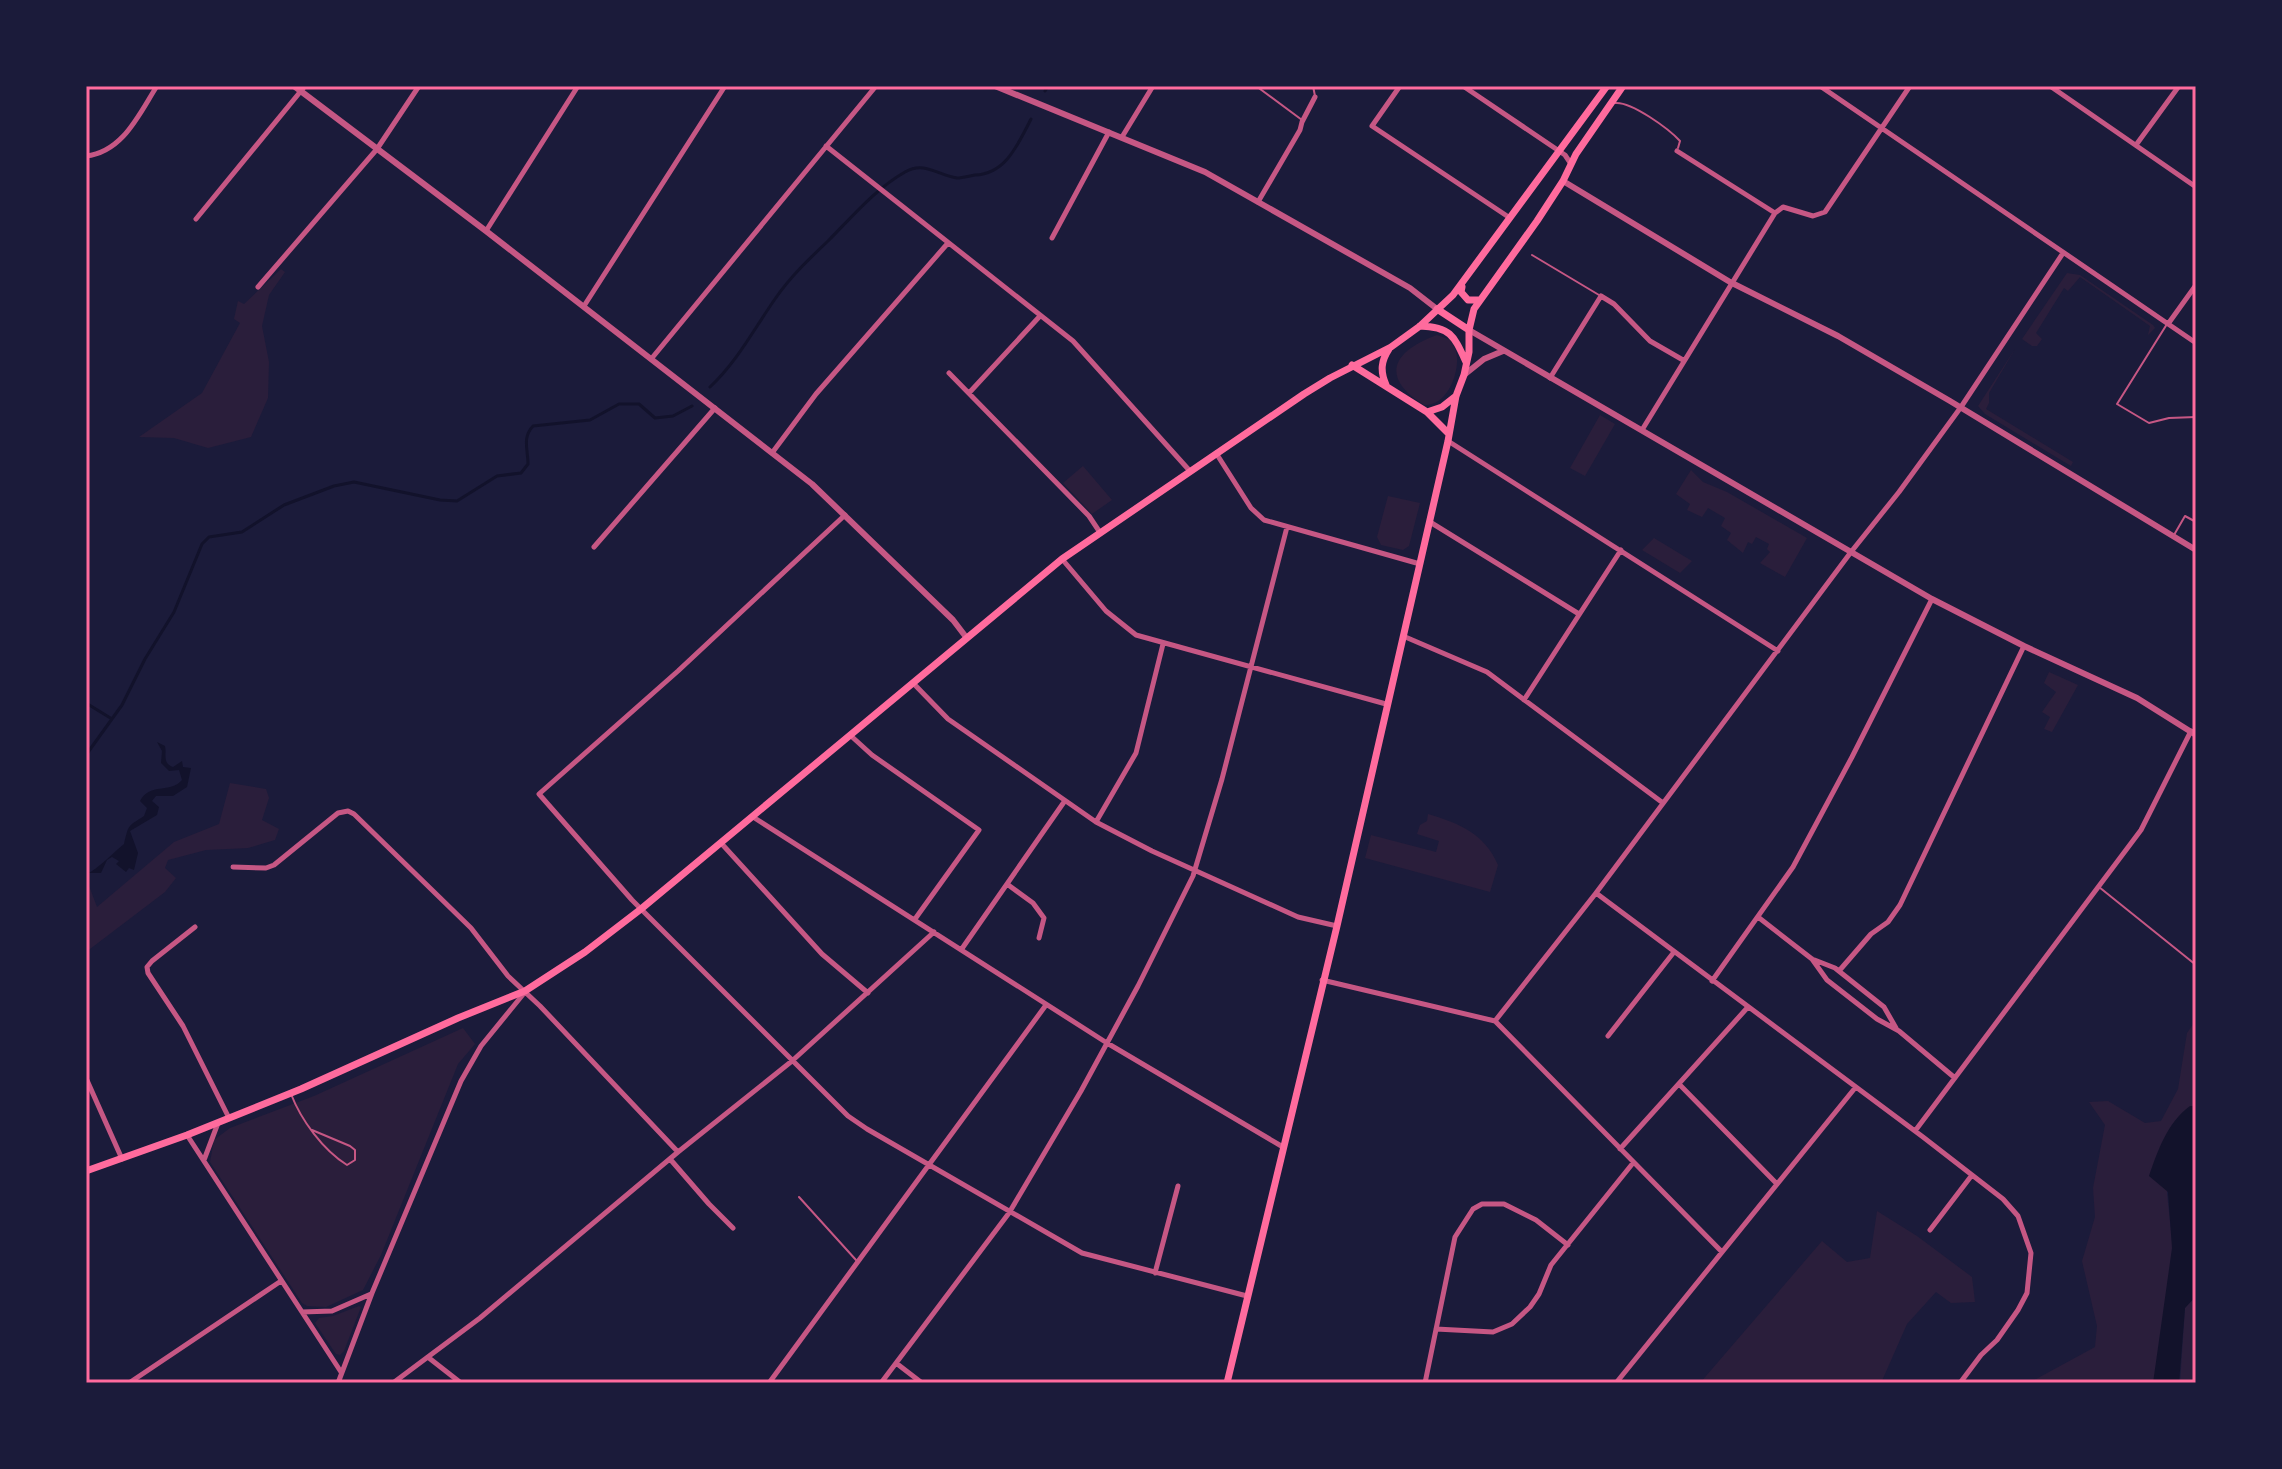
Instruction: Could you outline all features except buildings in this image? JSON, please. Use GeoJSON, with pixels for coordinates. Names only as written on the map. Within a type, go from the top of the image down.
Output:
{"type":"FeatureCollection","features":[{"type":"Feature","properties":{"kind":"main road"},"geometry":{"type":"LineString","coordinates":[[1227,1383],[1337,926],[1456,396],[1464,375],[1471,317],[1623,86]]}},
{"type":"Feature","properties":{"kind":"main road"},"geometry":{"type":"LineString","coordinates":[[86,1171],[187,1135],[290,1093],[525,991],[585,952],[1099,531],[1352,365],[1391,347],[1420,326],[1462,284],[1560,152],[1602,88]]}},
{"type":"Feature","properties":{"kind":"main road"},"geometry":{"type":"LineString","coordinates":[[1462,284],[1461,292],[1468,300],[1480,300]]}},
{"type":"Feature","properties":{"kind":"main road"},"geometry":{"type":"LineString","coordinates":[[1437,309],[1469,330]]}},
{"type":"Feature","properties":{"kind":"main road"},"geometry":{"type":"LineString","coordinates":[[1420,326],[1436,327],[1452,336],[1466,364]]}},
{"type":"Feature","properties":{"kind":"main road"},"geometry":{"type":"LineString","coordinates":[[1386,385],[1382,365],[1391,347]]}},
{"type":"Feature","properties":{"kind":"main road"},"geometry":{"type":"LineString","coordinates":[[1352,365],[1427,412],[1449,437]]}},
{"type":"Feature","properties":{"kind":"main road"},"geometry":{"type":"LineString","coordinates":[[1427,412],[1442,407],[1456,396]]}},
{"type":"Feature","properties":{"kind":"street"},"geometry":{"type":"LineString","coordinates":[[86,156],[109,149],[123,138],[157,86]]}},
{"type":"Feature","properties":{"kind":"street"},"geometry":{"type":"LineString","coordinates":[[294,86],[303,89],[824,494],[953,620],[966,637]]}},
{"type":"Feature","properties":{"kind":"street"},"geometry":{"type":"LineString","coordinates":[[258,287],[377,149],[419,86]]}},
{"type":"Feature","properties":{"kind":"street"},"geometry":{"type":"LineString","coordinates":[[486,231],[578,86]]}},
{"type":"Feature","properties":{"kind":"street"},"geometry":{"type":"LineString","coordinates":[[584,306],[725,86]]}},
{"type":"Feature","properties":{"kind":"street"},"geometry":{"type":"LineString","coordinates":[[652,358],[876,86]]}},
{"type":"Feature","properties":{"kind":"street"},"geometry":{"type":"LineString","coordinates":[[995,86],[1205,172],[1410,288],[1437,309]]}},
{"type":"Feature","properties":{"kind":"street"},"geometry":{"type":"LineString","coordinates":[[1122,137],[1153,86]]}},
{"type":"Feature","properties":{"kind":"street"},"geometry":{"type":"LineString","coordinates":[[1400,86],[1372,126],[1510,218]]}},
{"type":"Feature","properties":{"kind":"street"},"geometry":{"type":"LineString","coordinates":[[1463,86],[1569,157],[1571,164]]}},
{"type":"Feature","properties":{"kind":"street"},"geometry":{"type":"LineString","coordinates":[[1820,86],[2196,343]]}},
{"type":"Feature","properties":{"kind":"street"},"geometry":{"type":"LineString","coordinates":[[1642,430],[1775,213],[1783,207],[1813,216],[1825,212],[1910,86]]}},
{"type":"Feature","properties":{"kind":"street"},"geometry":{"type":"LineString","coordinates":[[2050,86],[2196,187]]}},
{"type":"Feature","properties":{"kind":"street"},"geometry":{"type":"LineString","coordinates":[[2136,145],[2179,86]]}},
{"type":"Feature","properties":{"kind":"street"},"geometry":{"type":"LineString","coordinates":[[196,219],[303,89]]}},
{"type":"Feature","properties":{"kind":"street"},"geometry":{"type":"LineString","coordinates":[[1258,202],[1300,130],[1315,97]]}},
{"type":"Feature","properties":{"kind":"street"},"geometry":{"type":"LineString","coordinates":[[1052,238],[1109,131]]}},
{"type":"Feature","properties":{"kind":"street"},"geometry":{"type":"LineString","coordinates":[[826,146],[1073,341],[1189,470]]}},
{"type":"Feature","properties":{"kind":"street"},"geometry":{"type":"LineString","coordinates":[[1677,151],[1775,213]]}},
{"type":"Feature","properties":{"kind":"street"},"geometry":{"type":"LineString","coordinates":[[1563,181],[1730,282],[1838,336],[1961,407],[2196,550]]}},
{"type":"Feature","properties":{"kind":"street"},"geometry":{"type":"LineString","coordinates":[[772,453],[816,394],[948,243]]}},
{"type":"Feature","properties":{"kind":"street"},"geometry":{"type":"LineString","coordinates":[[1495,1021],[1596,893],[1961,407],[2063,253]]}},
{"type":"Feature","properties":{"kind":"street"},"geometry":{"type":"LineString","coordinates":[[2168,324],[2196,285]]}},
{"type":"Feature","properties":{"kind":"street"},"geometry":{"type":"LineString","coordinates":[[1550,378],[1601,296],[1614,304],[1650,341],[1683,360]]}},
{"type":"Feature","properties":{"kind":"street"},"geometry":{"type":"LineString","coordinates":[[969,393],[1040,316]]}},
{"type":"Feature","properties":{"kind":"street"},"geometry":{"type":"LineString","coordinates":[[1469,330],[1932,599],[2137,698],[2194,733]]}},
{"type":"Feature","properties":{"kind":"street"},"geometry":{"type":"LineString","coordinates":[[1464,375],[1480,362],[1503,351]]}},
{"type":"Feature","properties":{"kind":"street"},"geometry":{"type":"LineString","coordinates":[[949,373],[1089,516],[1099,531]]}},
{"type":"Feature","properties":{"kind":"street"},"geometry":{"type":"LineString","coordinates":[[594,547],[715,408]]}},
{"type":"Feature","properties":{"kind":"street"},"geometry":{"type":"LineString","coordinates":[[1449,437],[1778,651]]}},
{"type":"Feature","properties":{"kind":"street"},"geometry":{"type":"LineString","coordinates":[[1216,453],[1257,515],[1287,527],[1420,564]]}},
{"type":"Feature","properties":{"kind":"street"},"geometry":{"type":"LineString","coordinates":[[845,515],[678,671],[539,794],[641,909],[848,1116],[1082,1253],[1247,1296]]}},
{"type":"Feature","properties":{"kind":"street"},"geometry":{"type":"LineString","coordinates":[[1430,522],[1579,614]]}},
{"type":"Feature","properties":{"kind":"street"},"geometry":{"type":"LineString","coordinates":[[881,1383],[1009,1213],[1107,1043],[1195,871],[1287,527]]}},
{"type":"Feature","properties":{"kind":"street"},"geometry":{"type":"LineString","coordinates":[[1524,700],[1621,550]]}},
{"type":"Feature","properties":{"kind":"street"},"geometry":{"type":"LineString","coordinates":[[1062,559],[1122,626],[1136,635],[1386,704]]}},
{"type":"Feature","properties":{"kind":"street"},"geometry":{"type":"LineString","coordinates":[[1712,981],[1806,844],[1932,599]]}},
{"type":"Feature","properties":{"kind":"street"},"geometry":{"type":"LineString","coordinates":[[1403,636],[1476,666],[1663,804]]}},
{"type":"Feature","properties":{"kind":"street"},"geometry":{"type":"LineString","coordinates":[[1096,822],[1136,753],[1163,644]]}},
{"type":"Feature","properties":{"kind":"street"},"geometry":{"type":"LineString","coordinates":[[1839,971],[1871,934],[1888,922],[1900,905],[2024,646]]}},
{"type":"Feature","properties":{"kind":"street"},"geometry":{"type":"LineString","coordinates":[[912,682],[948,719],[1096,822],[1298,917],[1337,926]]}},
{"type":"Feature","properties":{"kind":"street"},"geometry":{"type":"LineString","coordinates":[[1915,1131],[2145,824],[2194,733],[2196,721]]}},
{"type":"Feature","properties":{"kind":"street"},"geometry":{"type":"LineString","coordinates":[[850,735],[872,755],[979,830],[914,920]]}},
{"type":"Feature","properties":{"kind":"street"},"geometry":{"type":"LineString","coordinates":[[961,950],[1064,802]]}},
{"type":"Feature","properties":{"kind":"street"},"geometry":{"type":"LineString","coordinates":[[233,867],[266,868],[338,813],[348,811],[354,814],[471,928],[508,976],[678,1152]]}},
{"type":"Feature","properties":{"kind":"street"},"geometry":{"type":"LineString","coordinates":[[753,817],[1107,1043],[1283,1147]]}},
{"type":"Feature","properties":{"kind":"street"},"geometry":{"type":"LineString","coordinates":[[721,843],[800,931],[868,993]]}},
{"type":"Feature","properties":{"kind":"street"},"geometry":{"type":"LineString","coordinates":[[1007,884],[1033,903],[1044,918],[1039,938]]}},
{"type":"Feature","properties":{"kind":"street"},"geometry":{"type":"LineString","coordinates":[[1596,893],[1915,1131],[2003,1199],[2018,1216],[2025,1231],[2032,1263],[2027,1293],[2018,1310],[1960,1383]]}},
{"type":"Feature","properties":{"kind":"street"},"geometry":{"type":"LineString","coordinates":[[1758,917],[1812,959],[1839,971],[1889,1012],[1899,1031]]}},
{"type":"Feature","properties":{"kind":"street"},"geometry":{"type":"LineString","coordinates":[[195,927],[152,961],[147,967],[148,973],[183,1026],[229,1118]]}},
{"type":"Feature","properties":{"kind":"street"},"geometry":{"type":"LineString","coordinates":[[393,1383],[429,1358],[792,1061],[934,932]]}},
{"type":"Feature","properties":{"kind":"street"},"geometry":{"type":"LineString","coordinates":[[1608,1036],[1674,952]]}},
{"type":"Feature","properties":{"kind":"street"},"geometry":{"type":"LineString","coordinates":[[1812,959],[1827,980],[1877,1019],[1899,1031],[1955,1078]]}},
{"type":"Feature","properties":{"kind":"street"},"geometry":{"type":"LineString","coordinates":[[1322,980],[1495,1021],[1722,1252]]}},
{"type":"Feature","properties":{"kind":"street"},"geometry":{"type":"LineString","coordinates":[[338,1383],[372,1293],[471,1062],[525,991]]}},
{"type":"Feature","properties":{"kind":"street"},"geometry":{"type":"LineString","coordinates":[[769,1383],[1046,1005]]}},
{"type":"Feature","properties":{"kind":"street"},"geometry":{"type":"LineString","coordinates":[[1620,1149],[1748,1007]]}},
{"type":"Feature","properties":{"kind":"street"},"geometry":{"type":"LineString","coordinates":[[86,1078],[122,1159]]}},
{"type":"Feature","properties":{"kind":"street"},"geometry":{"type":"LineString","coordinates":[[1679,1084],[1777,1184]]}},
{"type":"Feature","properties":{"kind":"street"},"geometry":{"type":"LineString","coordinates":[[1616,1383],[1855,1088]]}},
{"type":"Feature","properties":{"kind":"street"},"geometry":{"type":"LineString","coordinates":[[204,1160],[218,1122]]}},
{"type":"Feature","properties":{"kind":"street"},"geometry":{"type":"LineString","coordinates":[[187,1135],[341,1372]]}},
{"type":"Feature","properties":{"kind":"street"},"geometry":{"type":"LineString","coordinates":[[670,1159],[733,1228]]}},
{"type":"Feature","properties":{"kind":"street"},"geometry":{"type":"LineString","coordinates":[[1436,1329],[1493,1332],[1512,1324],[1539,1294],[1551,1265],[1633,1163]]}},
{"type":"Feature","properties":{"kind":"street"},"geometry":{"type":"LineString","coordinates":[[1930,1230],[1972,1175]]}},
{"type":"Feature","properties":{"kind":"street"},"geometry":{"type":"LineString","coordinates":[[1155,1273],[1178,1186]]}},
{"type":"Feature","properties":{"kind":"street"},"geometry":{"type":"LineString","coordinates":[[1425,1383],[1455,1237],[1473,1209],[1482,1204],[1504,1204],[1536,1220],[1568,1245]]}},
{"type":"Feature","properties":{"kind":"street"},"geometry":{"type":"LineString","coordinates":[[129,1383],[281,1281]]}},
{"type":"Feature","properties":{"kind":"street"},"geometry":{"type":"LineString","coordinates":[[302,1312],[332,1311],[372,1293]]}},
{"type":"Feature","properties":{"kind":"street"},"geometry":{"type":"LineString","coordinates":[[429,1358],[461,1383]]}},
{"type":"Feature","properties":{"kind":"street"},"geometry":{"type":"LineString","coordinates":[[896,1363],[922,1383]]}},
{"type":"Feature","properties":{"kind":"lane"},"geometry":{"type":"LineString","coordinates":[[1256,86],[1302,120]]}},
{"type":"Feature","properties":{"kind":"lane"},"geometry":{"type":"LineString","coordinates":[[1313,86],[1315,97]]}},
{"type":"Feature","properties":{"kind":"lane"},"geometry":{"type":"LineString","coordinates":[[1610,104],[1629,104],[1672,133],[1680,141],[1677,151]]}},
{"type":"Feature","properties":{"kind":"lane"},"geometry":{"type":"LineString","coordinates":[[1532,255],[1601,296]]}},
{"type":"Feature","properties":{"kind":"lane"},"geometry":{"type":"LineString","coordinates":[[2168,324],[2117,404],[2149,423],[2169,418],[2196,417]]}},
{"type":"Feature","properties":{"kind":"lane"},"geometry":{"type":"LineString","coordinates":[[2173,536],[2185,516],[2196,522]]}},
{"type":"Feature","properties":{"kind":"lane"},"geometry":{"type":"LineString","coordinates":[[2098,887],[2196,965]]}},
{"type":"Feature","properties":{"kind":"lane"},"geometry":{"type":"LineString","coordinates":[[290,1093],[304,1123],[343,1163],[347,1165],[355,1160],[355,1150],[350,1146],[312,1130]]}},
{"type":"Feature","properties":{"kind":"lane"},"geometry":{"type":"LineString","coordinates":[[799,1197],[857,1261]]}},
{"type":"Feature","properties":{"kind":"shaded area"},"geometry":{"type":"Polygon","coordinates":[[[281,269],[285,272],[269,295],[262,326],[269,362],[268,398],[251,437],[208,448],[174,438],[139,437],[202,393],[240,323],[234,319],[238,301],[244,304],[281,269]]]}},
{"type":"Feature","properties":{"kind":"shaded area"},"geometry":{"type":"Polygon","coordinates":[[[2067,273],[2080,275],[2155,328],[2148,335],[2150,326],[2080,277],[2068,291],[2064,288],[2036,333],[2042,339],[2037,346],[2032,346],[2022,339],[2067,273]]]}},
{"type":"Feature","properties":{"kind":"shaded area"},"geometry":{"type":"Polygon","coordinates":[[[1437,335],[1451,340],[1457,355],[1457,366],[1444,396],[1439,401],[1424,405],[1401,384],[1397,366],[1410,349],[1437,335]]]}},
{"type":"Feature","properties":{"kind":"shaded area"},"geometry":{"type":"Polygon","coordinates":[[[2015,349],[1989,393],[1986,409],[2073,462],[2071,466],[1985,414],[1978,406],[2015,349]]]}},
{"type":"Feature","properties":{"kind":"shaded area"},"geometry":{"type":"Polygon","coordinates":[[[1600,415],[1615,424],[1585,476],[1570,468],[1600,415]]]}},
{"type":"Feature","properties":{"kind":"shaded area"},"geometry":{"type":"Polygon","coordinates":[[[1083,466],[1112,500],[1092,514],[1063,483],[1083,466]]]}},
{"type":"Feature","properties":{"kind":"shaded area"},"geometry":{"type":"Polygon","coordinates":[[[1691,470],[1703,482],[1727,492],[1807,538],[1785,577],[1760,563],[1770,552],[1767,549],[1769,544],[1756,537],[1752,544],[1748,542],[1743,553],[1727,540],[1731,533],[1721,526],[1725,518],[1708,508],[1702,517],[1687,510],[1690,504],[1676,494],[1691,470]]]}},
{"type":"Feature","properties":{"kind":"shaded area"},"geometry":{"type":"Polygon","coordinates":[[[1388,496],[1420,503],[1409,546],[1403,550],[1381,545],[1377,537],[1388,496]]]}},
{"type":"Feature","properties":{"kind":"shaded area"},"geometry":{"type":"Polygon","coordinates":[[[1654,538],[1692,561],[1680,573],[1642,550],[1654,538]]]}},
{"type":"Feature","properties":{"kind":"shaded area"},"geometry":{"type":"Polygon","coordinates":[[[2049,672],[2078,685],[2052,732],[2044,729],[2050,717],[2042,712],[2056,692],[2044,683],[2049,672]]]}},
{"type":"Feature","properties":{"kind":"shaded area"},"geometry":{"type":"Polygon","coordinates":[[[157,742],[165,746],[166,761],[170,765],[173,767],[182,761],[183,767],[191,768],[187,787],[173,796],[156,796],[152,801],[159,807],[157,815],[130,831],[138,853],[134,870],[129,868],[126,872],[112,857],[107,860],[101,873],[88,873],[124,844],[130,827],[144,816],[147,808],[140,801],[144,795],[172,787],[182,780],[179,770],[169,771],[161,763],[162,751],[157,742]]]}},
{"type":"Feature","properties":{"kind":"shaded area"},"geometry":{"type":"Polygon","coordinates":[[[230,783],[266,789],[269,798],[262,820],[279,829],[275,840],[248,848],[206,850],[168,860],[165,868],[176,878],[165,892],[86,952],[86,878],[97,907],[174,842],[219,824],[230,783]]]}},
{"type":"Feature","properties":{"kind":"shaded area"},"geometry":{"type":"Polygon","coordinates":[[[1428,814],[1470,831],[1486,845],[1498,865],[1490,892],[1365,858],[1371,835],[1436,852],[1439,841],[1417,834],[1420,825],[1427,821],[1428,814]]]}},
{"type":"Feature","properties":{"kind":"shaded area"},"geometry":{"type":"Polygon","coordinates":[[[2196,1020],[2196,1111],[2168,1159],[2167,1193],[2173,1250],[2158,1383],[2029,1383],[2095,1347],[2097,1326],[2082,1261],[2095,1217],[2093,1188],[2105,1125],[2089,1102],[2108,1101],[2145,1123],[2161,1121],[2178,1089],[2187,1033],[2196,1020]]]}},
{"type":"Feature","properties":{"kind":"shaded area"},"geometry":{"type":"Polygon","coordinates":[[[463,1028],[475,1044],[458,1064],[381,1255],[363,1290],[326,1307],[307,1306],[302,1303],[210,1162],[214,1140],[230,1128],[314,1096],[463,1028]]]}},
{"type":"Feature","properties":{"kind":"shaded area"},"geometry":{"type":"Polygon","coordinates":[[[2190,1106],[2196,1106],[2196,1296],[2185,1308],[2179,1383],[2153,1383],[2172,1248],[2168,1192],[2149,1176],[2169,1129],[2190,1106]]]}},
{"type":"Feature","properties":{"kind":"shaded area"},"geometry":{"type":"Polygon","coordinates":[[[1877,1211],[1972,1277],[1975,1302],[1951,1303],[1936,1292],[1907,1324],[1881,1383],[1700,1383],[1822,1241],[1847,1262],[1870,1258],[1877,1211]]]}},
{"type":"Feature","properties":{"kind":"shaded area"},"geometry":{"type":"Polygon","coordinates":[[[2196,1296],[2196,1383],[2180,1383],[2185,1308],[2196,1296]]]}},
{"type":"Feature","properties":{"kind":"shaded area"},"geometry":{"type":"Polygon","coordinates":[[[359,1306],[344,1351],[336,1354],[315,1323],[319,1318],[359,1306]]]}},
{"type":"Feature","properties":{"kind":"waterway"},"geometry":{"type":"LineString","coordinates":[[1045,91],[1048,86]]}},
{"type":"Feature","properties":{"kind":"waterway"},"geometry":{"type":"LineString","coordinates":[[710,387],[737,356],[793,276],[884,187],[912,169],[931,170],[957,178],[995,169],[1010,156],[1031,119]]}},
{"type":"Feature","properties":{"kind":"waterway"},"geometry":{"type":"LineString","coordinates":[[86,755],[122,705],[174,612],[202,544],[209,537],[242,532],[284,505],[334,486],[354,482],[457,501],[497,476],[521,473],[528,464],[527,439],[533,426],[590,420],[619,404],[639,404],[655,418],[673,416],[692,406]]}},
{"type":"Feature","properties":{"kind":"waterway"},"geometry":{"type":"LineString","coordinates":[[86,703],[112,719]]}}]}
